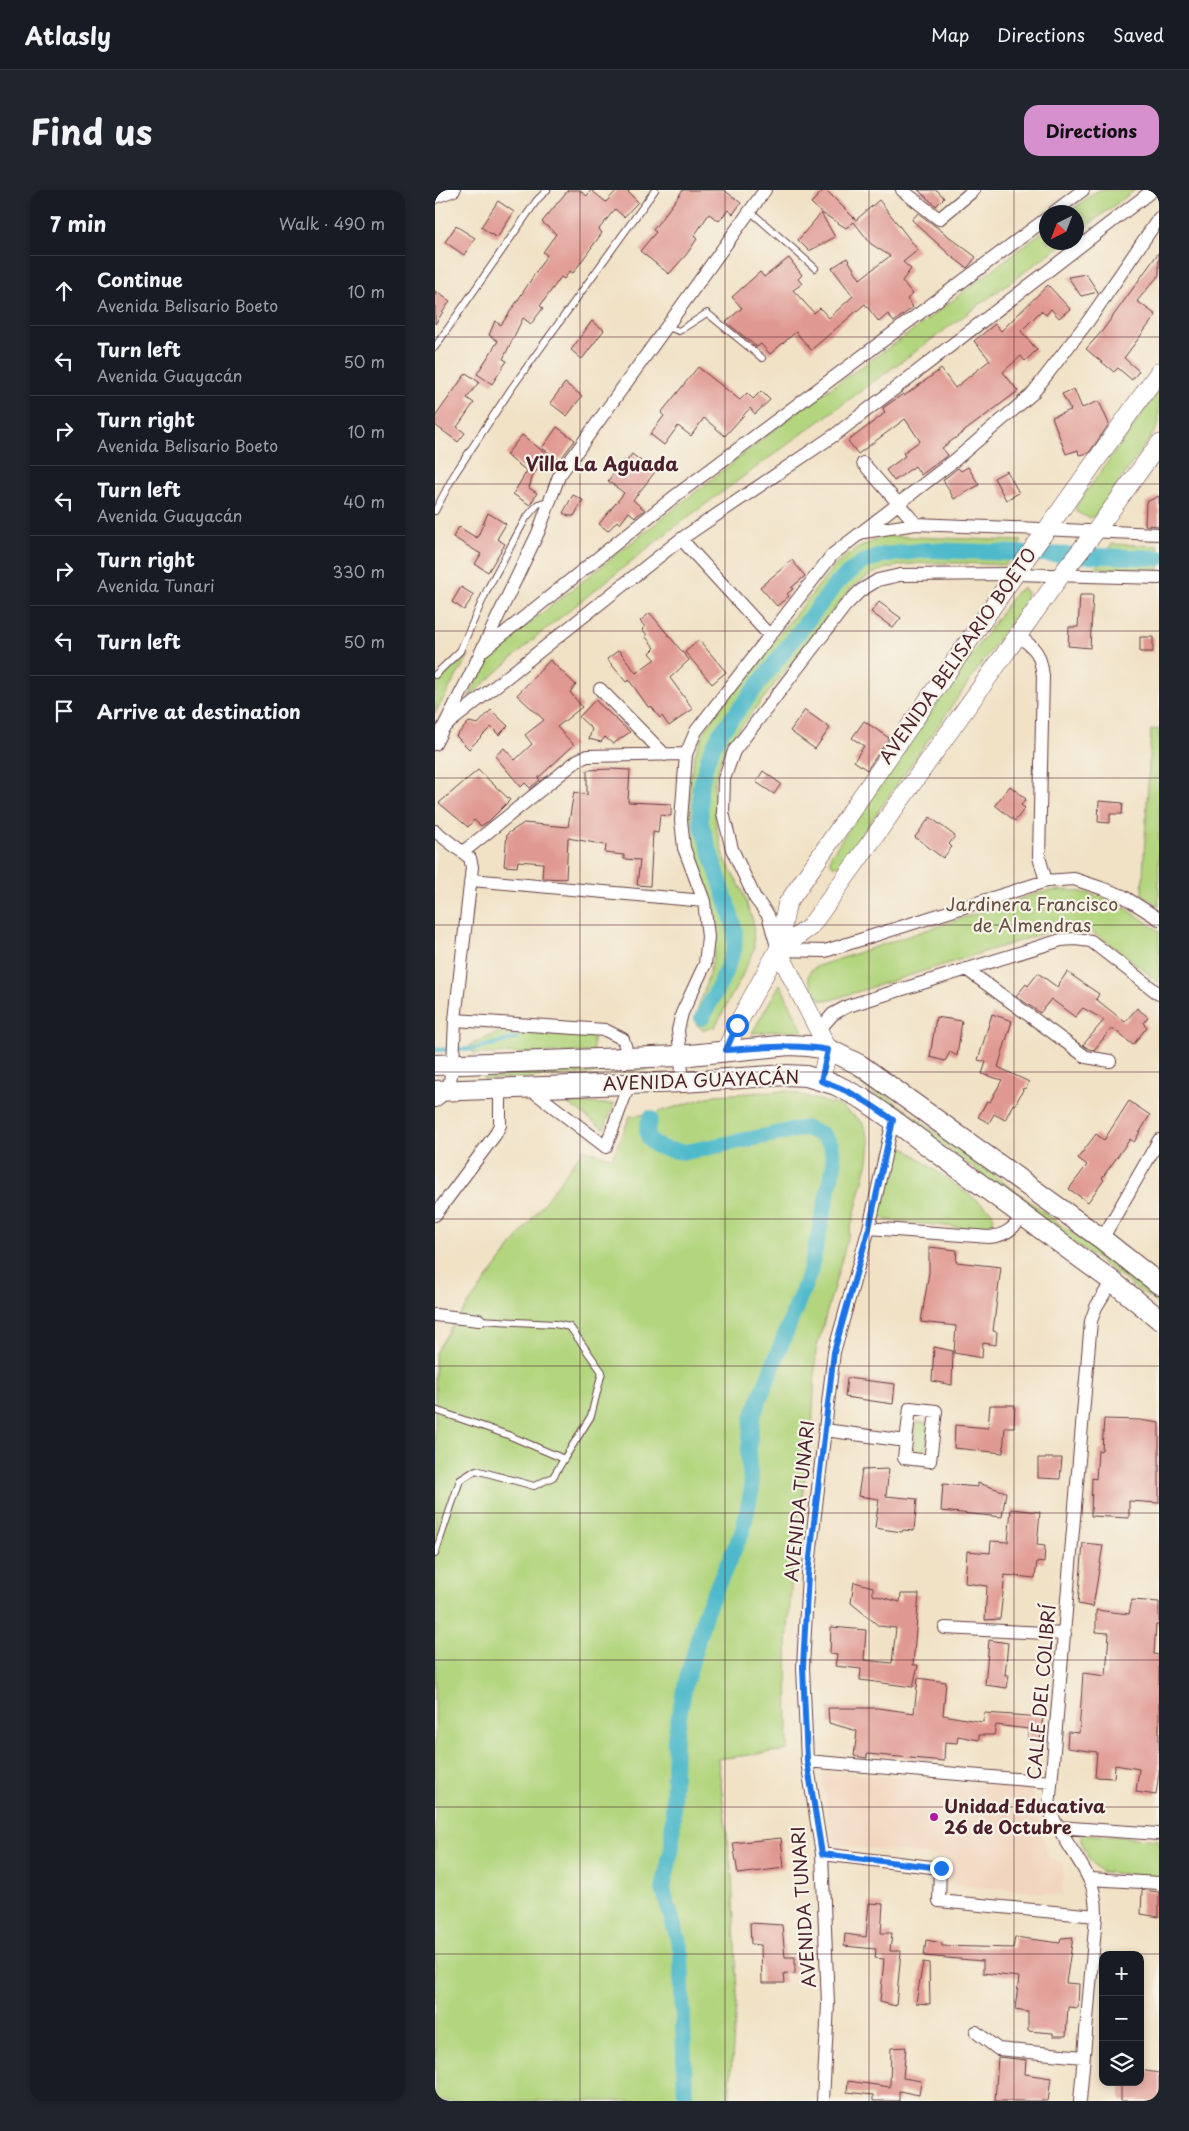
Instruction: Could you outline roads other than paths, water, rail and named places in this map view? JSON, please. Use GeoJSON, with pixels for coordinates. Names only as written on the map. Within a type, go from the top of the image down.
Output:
{"type":"FeatureCollection","features":[{"type":"Feature","properties":{"kind":"main road","name":"AVENIDA GUAYACÁN"},"geometry":{"type":"LineString","coordinates":[[444,1065],[629,1059],[789,1045],[828,1050],[860,1065],[1102,1239],[1159,1284]]}},
{"type":"Feature","properties":{"kind":"main road","name":"AVENIDA GUAYACÁN"},"geometry":{"type":"LineString","coordinates":[[439,1094],[500,1089],[683,1082],[786,1075],[806,1076],[836,1085],[863,1099],[893,1120],[1112,1281],[1159,1319]]}},
{"type":"Feature","properties":{"kind":"street"},"geometry":{"type":"LineString","coordinates":[[435,197],[453,190]]}},
{"type":"Feature","properties":{"kind":"street"},"geometry":{"type":"LineString","coordinates":[[435,744],[482,651],[537,533],[559,476],[765,190]]}},
{"type":"Feature","properties":{"kind":"street"},"geometry":{"type":"LineString","coordinates":[[902,190],[939,219],[974,190]]}},
{"type":"Feature","properties":{"kind":"street"},"geometry":{"type":"LineString","coordinates":[[1063,205],[1083,190]]}},
{"type":"Feature","properties":{"kind":"street"},"geometry":{"type":"LineString","coordinates":[[444,727],[681,539],[837,434],[1153,190]]}},
{"type":"Feature","properties":{"kind":"street"},"geometry":{"type":"LineString","coordinates":[[683,1082],[678,1030],[682,1013],[705,964],[708,937],[704,901],[684,848],[681,820],[686,754],[696,731],[831,555],[955,460],[1032,394],[1089,320],[1159,218]]}},
{"type":"Feature","properties":{"kind":"street"},"geometry":{"type":"LineString","coordinates":[[482,651],[683,490],[1039,224]]}},
{"type":"Feature","properties":{"kind":"street","name":"AVENIDA BELISARIO BOETO"},"geometry":{"type":"LineString","coordinates":[[726,1050],[737,1025],[778,950],[787,904],[1018,569],[1159,372]]}},
{"type":"Feature","properties":{"kind":"street","name":"AVENIDA BELISARIO BOETO"},"geometry":{"type":"LineString","coordinates":[[778,950],[810,927],[1065,570],[1159,444]]}},
{"type":"Feature","properties":{"kind":"street"},"geometry":{"type":"LineString","coordinates":[[863,463],[916,524]]}},
{"type":"Feature","properties":{"kind":"street"},"geometry":{"type":"LineString","coordinates":[[861,532],[916,524],[1042,536],[1091,537],[1159,534]]}},
{"type":"Feature","properties":{"kind":"street"},"geometry":{"type":"LineString","coordinates":[[681,539],[769,635]]}},
{"type":"Feature","properties":{"kind":"street"},"geometry":{"type":"LineString","coordinates":[[821,1081],[828,1050],[778,950],[768,915],[755,898],[732,849],[723,813],[724,779],[734,751],[845,606],[860,591],[878,580],[900,575],[1018,569],[1065,570],[1159,578]]}},
{"type":"Feature","properties":{"kind":"street"},"geometry":{"type":"LineString","coordinates":[[1019,636],[1035,648],[1040,657],[1043,676],[1039,857],[1046,880]]}},
{"type":"Feature","properties":{"kind":"street"},"geometry":{"type":"LineString","coordinates":[[600,689],[665,755]]}},
{"type":"Feature","properties":{"kind":"street"},"geometry":{"type":"LineString","coordinates":[[463,852],[578,760],[587,756],[599,754],[686,754]]}},
{"type":"Feature","properties":{"kind":"street"},"geometry":{"type":"LineString","coordinates":[[435,831],[470,858],[472,880],[455,1020],[439,1094]]}},
{"type":"Feature","properties":{"kind":"street"},"geometry":{"type":"LineString","coordinates":[[778,950],[825,951],[1046,880],[1074,879],[1101,888],[1123,896],[1159,919]]}},
{"type":"Feature","properties":{"kind":"street"},"geometry":{"type":"LineString","coordinates":[[472,880],[704,901]]}},
{"type":"Feature","properties":{"kind":"street"},"geometry":{"type":"LineString","coordinates":[[819,1031],[833,1014],[848,1006],[1061,940],[1091,941],[1159,994]]}},
{"type":"Feature","properties":{"kind":"street"},"geometry":{"type":"LineString","coordinates":[[965,969],[1086,1057],[1110,1061]]}},
{"type":"Feature","properties":{"kind":"street"},"geometry":{"type":"LineString","coordinates":[[455,1020],[605,1030],[623,1040],[629,1059]]}},
{"type":"Feature","properties":{"kind":"street"},"geometry":{"type":"LineString","coordinates":[[529,1088],[606,1147],[629,1084]]}},
{"type":"Feature","properties":{"kind":"street"},"geometry":{"type":"LineString","coordinates":[[435,1215],[495,1134],[499,1125],[500,1089]]}},
{"type":"Feature","properties":{"kind":"street","name":"AVENIDA TUNARI"},"geometry":{"type":"LineString","coordinates":[[823,2101],[828,2004],[822,1854],[807,1761],[803,1667],[808,1574],[834,1352],[869,1228],[893,1120]]}},
{"type":"Feature","properties":{"kind":"street"},"geometry":{"type":"LineString","coordinates":[[1102,1239],[1159,1140]]}},
{"type":"Feature","properties":{"kind":"street"},"geometry":{"type":"LineString","coordinates":[[869,1228],[989,1237],[1001,1236],[1012,1229],[1024,1216]]}},
{"type":"Feature","properties":{"kind":"street","name":"CALLE DEL COLIBRÍ"},"geometry":{"type":"LineString","coordinates":[[1080,2101],[1096,1903],[1090,1879],[1056,1827],[1049,1808],[1091,1321],[1096,1307],[1112,1281]]}},
{"type":"Feature","properties":{"kind":"street"},"geometry":{"type":"LineString","coordinates":[[435,1315],[479,1320]]}},
{"type":"Feature","properties":{"kind":"street"},"geometry":{"type":"LineString","coordinates":[[825,1430],[906,1442]]}},
{"type":"Feature","properties":{"kind":"street"},"geometry":{"type":"LineString","coordinates":[[945,1628],[1065,1634]]}},
{"type":"Feature","properties":{"kind":"street"},"geometry":{"type":"LineString","coordinates":[[807,1761],[1051,1782]]}},
{"type":"Feature","properties":{"kind":"street"},"geometry":{"type":"LineString","coordinates":[[1056,1827],[1159,1834]]}},
{"type":"Feature","properties":{"kind":"street"},"geometry":{"type":"LineString","coordinates":[[822,1854],[941,1868],[939,1901],[1096,1916]]}},
{"type":"Feature","properties":{"kind":"street"},"geometry":{"type":"LineString","coordinates":[[1090,1879],[1159,1884]]}},
{"type":"Feature","properties":{"kind":"street"},"geometry":{"type":"LineString","coordinates":[[976,2032],[998,2050],[1083,2057]]}},
{"type":"Feature","properties":{"kind":"lane"},"geometry":{"type":"LineString","coordinates":[[435,347],[537,200],[547,190]]}},
{"type":"Feature","properties":{"kind":"lane"},"geometry":{"type":"LineString","coordinates":[[435,511],[454,475],[511,388],[655,190]]}},
{"type":"Feature","properties":{"kind":"lane"},"geometry":{"type":"LineString","coordinates":[[750,211],[815,268]]}},
{"type":"Feature","properties":{"kind":"lane"},"geometry":{"type":"LineString","coordinates":[[667,327],[679,332],[707,312],[761,358]]}},
{"type":"Feature","properties":{"kind":"lane"},"geometry":{"type":"LineString","coordinates":[[435,675],[460,651],[488,588],[526,518],[538,504],[549,501]]}},
{"type":"Feature","properties":{"kind":"lane"},"geometry":{"type":"LineString","coordinates":[[435,1554],[460,1480],[476,1470],[534,1486],[553,1478],[591,1416],[602,1372],[570,1327],[555,1324],[479,1320]]}},
{"type":"Feature","properties":{"kind":"lane"},"geometry":{"type":"LineString","coordinates":[[435,1410],[508,1435],[564,1459]]}},
{"type":"Feature","properties":{"kind":"waterway"},"geometry":{"type":"LineString","coordinates":[[702,1018],[720,984],[734,950],[735,931],[701,824],[700,789],[708,758],[719,735],[836,584],[861,563],[883,555],[928,550],[1159,558]]}},
{"type":"Feature","properties":{"kind":"waterway"},"geometry":{"type":"LineString","coordinates":[[435,1050],[473,1049],[518,1038]]}},
{"type":"Feature","properties":{"kind":"waterway"},"geometry":{"type":"LineString","coordinates":[[650,1118],[647,1128],[651,1141],[662,1148],[686,1152],[805,1128],[823,1135],[831,1145],[834,1165],[810,1272],[752,1418],[748,1457],[752,1488],[743,1530],[706,1611],[685,1685],[675,1737],[672,1847],[663,1889],[681,1950],[685,2101]]}},
{"type":"Feature","properties":{"kind":"place","name":"Unidad Educativa 26 de Octubre"},"geometry":{"type":"Point","coordinates":[934,1817]}},
{"type":"Feature","properties":{"kind":"district","name":"Villa La Aguada"},"geometry":{"type":"Point","coordinates":[602,464]}},
{"type":"Feature","properties":{"kind":"park label","name":"Jardinera Francisco de Almendras"},"geometry":{"type":"Point","coordinates":[1032,915]}}]}
